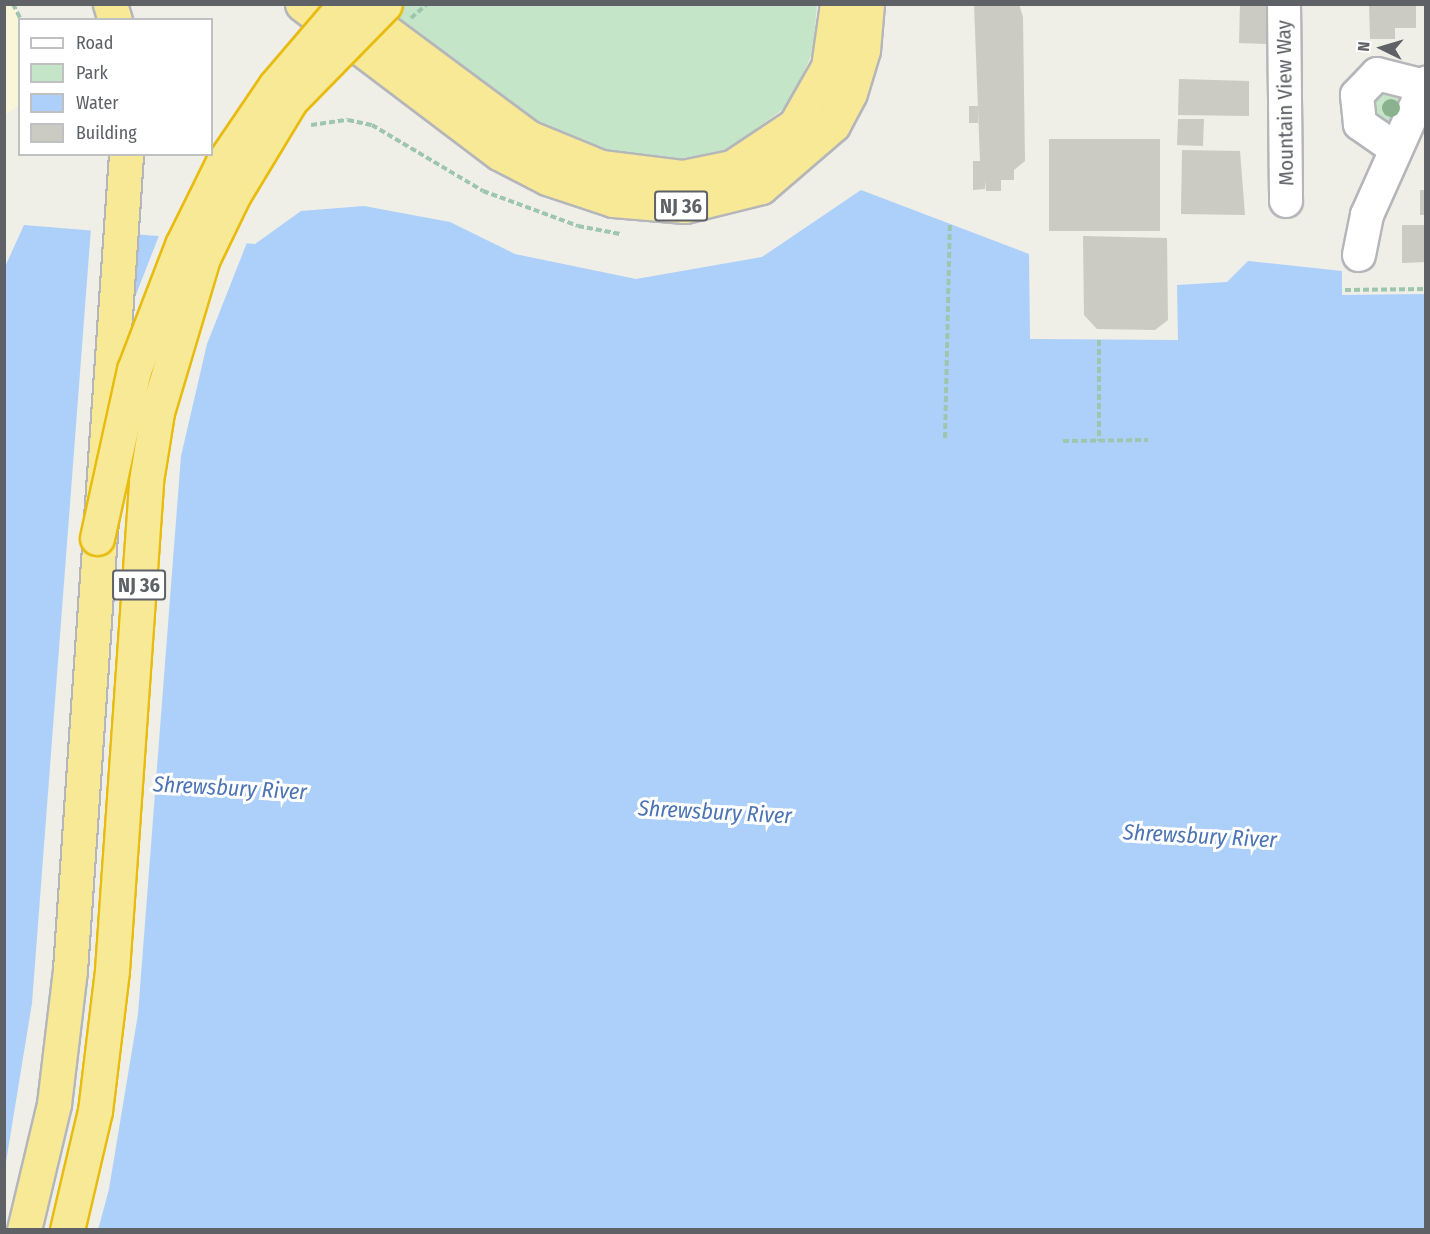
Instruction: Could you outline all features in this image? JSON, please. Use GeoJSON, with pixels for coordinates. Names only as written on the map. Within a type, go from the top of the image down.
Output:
{"type":"FeatureCollection","features":[{"type":"Feature","properties":{"kind":"highway","name":"NJ 36"},"geometry":{"type":"LineString","coordinates":[[302,4],[499,153],[548,178],[613,200],[685,206],[761,187],[833,125],[863,50],[867,4]]}},
{"type":"Feature","properties":{"kind":"highway","name":"NJ 36"},"geometry":{"type":"LineString","coordinates":[[97,538],[135,370],[182,245],[222,164],[274,86],[347,4],[528,136],[570,157],[630,173],[710,173],[758,155],[805,113],[828,68],[837,4]]}},
{"type":"Feature","properties":{"kind":"highway","name":"NJ 36"},"geometry":{"type":"LineString","coordinates":[[68,1230],[95,1111],[112,970],[146,481],[157,412],[203,258],[234,194],[291,100],[394,14]]}},
{"type":"Feature","properties":{"kind":"highway","name":"NJ 36"},"geometry":{"type":"LineString","coordinates":[[24,1230],[54,1104],[70,970],[97,538],[126,156]]}},
{"type":"Feature","properties":{"kind":"street","name":"Mountain View Way"},"geometry":{"type":"LineString","coordinates":[[1284,4],[1286,201]]}},
{"type":"Feature","properties":{"kind":"street"},"geometry":{"type":"LineString","coordinates":[[1359,255],[1367,215],[1425,84],[1377,74],[1357,95],[1360,124],[1396,149]]}},
{"type":"Feature","properties":{"kind":"path"},"geometry":{"type":"LineString","coordinates":[[13,4],[20,18]]}},
{"type":"Feature","properties":{"kind":"path"},"geometry":{"type":"LineString","coordinates":[[394,14],[427,4]]}},
{"type":"Feature","properties":{"kind":"path"},"geometry":{"type":"LineString","coordinates":[[305,134],[317,117]]}},
{"type":"Feature","properties":{"kind":"path"},"geometry":{"type":"LineString","coordinates":[[302,127],[348,120],[372,125],[483,191],[578,226],[620,234]]}},
{"type":"Feature","properties":{"kind":"path"},"geometry":{"type":"LineString","coordinates":[[945,438],[950,224]]}},
{"type":"Feature","properties":{"kind":"path"},"geometry":{"type":"LineString","coordinates":[[1345,290],[1425,289]]}},
{"type":"Feature","properties":{"kind":"path"},"geometry":{"type":"LineString","coordinates":[[1099,340],[1099,441]]}},
{"type":"Feature","properties":{"kind":"path"},"geometry":{"type":"LineString","coordinates":[[1063,441],[1148,440]]}},
{"type":"Feature","properties":{"kind":"green space"},"geometry":{"type":"Polygon","coordinates":[[[817,4],[813,51],[790,104],[726,151],[670,160],[595,148],[528,116],[375,5],[817,4]]]}},
{"type":"Feature","properties":{"kind":"green space"},"geometry":{"type":"Polygon","coordinates":[[[1377,87],[1405,96],[1389,126],[1374,123],[1368,96],[1377,87]]]}},
{"type":"Feature","properties":{"kind":"sand"},"geometry":{"type":"Polygon","coordinates":[[[5,4],[13,5],[20,18],[18,18],[18,106],[5,115],[5,4]]]}},
{"type":"Feature","properties":{"kind":"water","name":"Shrewsbury River"},"geometry":{"type":"Polygon","coordinates":[[[861,190],[1029,254],[1030,339],[1178,340],[1177,285],[1227,282],[1248,261],[1342,271],[1342,295],[1425,294],[1425,1229],[5,1230],[4,269],[24,225],[255,244],[301,211],[364,206],[450,222],[515,254],[636,279],[762,257],[861,190]]]}},
{"type":"Feature","properties":{"kind":"pier"},"geometry":{"type":"Polygon","coordinates":[[[91,228],[135,231],[130,310],[160,233],[248,240],[207,344],[181,456],[138,1014],[109,1189],[98,1230],[4,1229],[5,1168],[32,1003],[91,228]]]}},
{"type":"Feature","properties":{"kind":"building"},"geometry":{"type":"Polygon","coordinates":[[[974,4],[1019,4],[1023,17],[1025,161],[1014,170],[1014,180],[1001,180],[1001,191],[986,191],[986,180],[985,189],[973,190],[973,161],[980,161],[974,4]]]}},
{"type":"Feature","properties":{"kind":"building"},"geometry":{"type":"Polygon","coordinates":[[[1240,4],[1266,4],[1266,44],[1239,43],[1240,4]]]}},
{"type":"Feature","properties":{"kind":"building"},"geometry":{"type":"Polygon","coordinates":[[[1369,4],[1416,4],[1416,28],[1395,28],[1395,39],[1370,39],[1369,4]]]}},
{"type":"Feature","properties":{"kind":"building"},"geometry":{"type":"Polygon","coordinates":[[[1179,79],[1249,81],[1249,116],[1178,115],[1179,79]]]}},
{"type":"Feature","properties":{"kind":"building"},"geometry":{"type":"Polygon","coordinates":[[[969,106],[978,106],[978,123],[969,123],[969,106]]]}},
{"type":"Feature","properties":{"kind":"building"},"geometry":{"type":"Polygon","coordinates":[[[1178,119],[1204,119],[1203,146],[1177,145],[1178,119]]]}},
{"type":"Feature","properties":{"kind":"building"},"geometry":{"type":"Polygon","coordinates":[[[1049,139],[1160,139],[1160,231],[1049,231],[1049,139]]]}},
{"type":"Feature","properties":{"kind":"building"},"geometry":{"type":"Polygon","coordinates":[[[1182,150],[1240,151],[1245,215],[1181,214],[1182,150]]]}},
{"type":"Feature","properties":{"kind":"building"},"geometry":{"type":"Polygon","coordinates":[[[1420,190],[1426,190],[1426,215],[1420,215],[1420,190]]]}},
{"type":"Feature","properties":{"kind":"building"},"geometry":{"type":"Polygon","coordinates":[[[1402,225],[1426,225],[1426,262],[1402,263],[1402,225]]]}},
{"type":"Feature","properties":{"kind":"building"},"geometry":{"type":"Polygon","coordinates":[[[1083,236],[1167,238],[1168,320],[1155,330],[1097,329],[1084,315],[1083,236]]]}}]}
